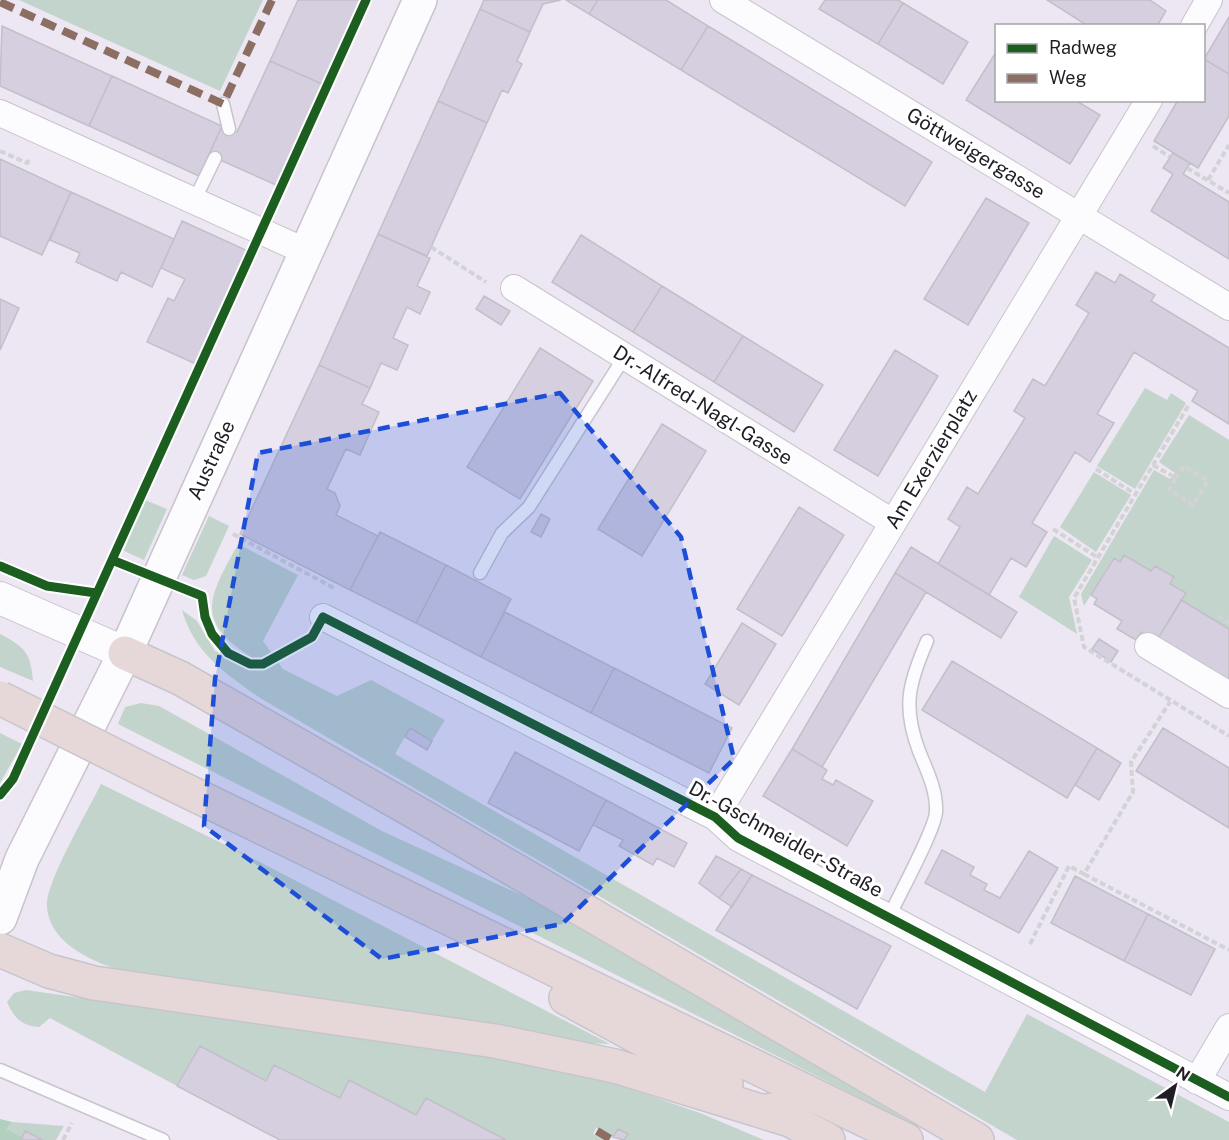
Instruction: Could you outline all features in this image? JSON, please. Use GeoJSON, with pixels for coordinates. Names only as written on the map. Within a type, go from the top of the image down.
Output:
{"type":"FeatureCollection","features":[{"type":"Feature","properties":{"kind":"highway"},"geometry":{"type":"LineString","coordinates":[[125,653],[180,678],[977,1140]]}},
{"type":"Feature","properties":{"kind":"highway"},"geometry":{"type":"LineString","coordinates":[[0,698],[906,1140]]}},
{"type":"Feature","properties":{"kind":"highway"},"geometry":{"type":"LineString","coordinates":[[158,777],[828,1140]]}},
{"type":"Feature","properties":{"kind":"highway"},"geometry":{"type":"LineString","coordinates":[[0,950],[50,971],[104,985],[495,1041],[604,1064],[790,1120]]}},
{"type":"Feature","properties":{"kind":"main road","name":"Austraße"},"geometry":{"type":"LineString","coordinates":[[0,918],[22,859],[125,653],[420,0]]}},
{"type":"Feature","properties":{"kind":"street","name":"Göttweigergasse"},"geometry":{"type":"LineString","coordinates":[[723,0],[1229,307]]}},
{"type":"Feature","properties":{"kind":"street"},"geometry":{"type":"LineString","coordinates":[[1195,24],[1209,0]]}},
{"type":"Feature","properties":{"kind":"street","name":"Am Exerzierplatz"},"geometry":{"type":"LineString","coordinates":[[715,817],[1148,102]]}},
{"type":"Feature","properties":{"kind":"street"},"geometry":{"type":"LineString","coordinates":[[0,113],[307,252]]}},
{"type":"Feature","properties":{"kind":"street","name":"Dr.-Alfred-Nagl-Gasse"},"geometry":{"type":"LineString","coordinates":[[514,288],[892,522]]}},
{"type":"Feature","properties":{"kind":"street"},"geometry":{"type":"LineString","coordinates":[[0,598],[125,653]]}},
{"type":"Feature","properties":{"kind":"street","name":"Dr.-Gschmeidler-Straße"},"geometry":{"type":"LineString","coordinates":[[323,617],[715,817],[738,838],[1229,1097]]}},
{"type":"Feature","properties":{"kind":"street"},"geometry":{"type":"LineString","coordinates":[[1148,646],[1229,695]]}},
{"type":"Feature","properties":{"kind":"street"},"geometry":{"type":"LineString","coordinates":[[1197,1081],[1229,1027]]}},
{"type":"Feature","properties":{"kind":"lane"},"geometry":{"type":"LineString","coordinates":[[223,104],[229,129]]}},
{"type":"Feature","properties":{"kind":"lane"},"geometry":{"type":"LineString","coordinates":[[194,201],[215,158]]}},
{"type":"Feature","properties":{"kind":"lane"},"geometry":{"type":"LineString","coordinates":[[480,573],[502,533],[529,507],[625,356]]}},
{"type":"Feature","properties":{"kind":"lane"},"geometry":{"type":"LineString","coordinates":[[889,917],[936,814],[932,780],[918,749],[909,712],[910,681],[927,641]]}},
{"type":"Feature","properties":{"kind":"lane"},"geometry":{"type":"LineString","coordinates":[[0,1070],[163,1140]]}},
{"type":"Feature","properties":{"kind":"path"},"geometry":{"type":"LineString","coordinates":[[1208,180],[1229,145]]}},
{"type":"Feature","properties":{"kind":"path"},"geometry":{"type":"LineString","coordinates":[[1187,168],[1229,193]]}},
{"type":"Feature","properties":{"kind":"path"},"geometry":{"type":"LineString","coordinates":[[431,247],[491,285],[514,288]]}},
{"type":"Feature","properties":{"kind":"path"},"geometry":{"type":"LineString","coordinates":[[1188,406],[1096,557],[1074,598],[1084,647],[1170,702],[1229,736]]}},
{"type":"Feature","properties":{"kind":"path"},"geometry":{"type":"LineString","coordinates":[[1153,465],[1176,478]]}},
{"type":"Feature","properties":{"kind":"path"},"geometry":{"type":"LineString","coordinates":[[1184,466],[1208,481],[1193,505],[1169,490],[1176,478],[1184,466]]}},
{"type":"Feature","properties":{"kind":"path"},"geometry":{"type":"LineString","coordinates":[[1096,469],[1135,494]]}},
{"type":"Feature","properties":{"kind":"path"},"geometry":{"type":"LineString","coordinates":[[1053,530],[1096,557]]}},
{"type":"Feature","properties":{"kind":"path"},"geometry":{"type":"LineString","coordinates":[[233,534],[337,589]]}},
{"type":"Feature","properties":{"kind":"path"},"geometry":{"type":"LineString","coordinates":[[1218,616],[1229,623]]}},
{"type":"Feature","properties":{"kind":"path"},"geometry":{"type":"LineString","coordinates":[[1084,874],[1133,792],[1131,762],[1170,702]]}},
{"type":"Feature","properties":{"kind":"path"},"geometry":{"type":"LineString","coordinates":[[1030,944],[1069,866],[1229,950]]}},
{"type":"Feature","properties":{"kind":"highlighted area"},"geometry":{"type":"Polygon","coordinates":[[[560,393],[681,537],[734,759],[562,924],[382,959],[204,826],[215,679],[258,453],[560,393]]]}},
{"type":"Feature","properties":{"kind":"green space"},"geometry":{"type":"Polygon","coordinates":[[[19,0],[263,0],[220,91],[19,0]]]}},
{"type":"Feature","properties":{"kind":"green space"},"geometry":{"type":"Polygon","coordinates":[[[1145,388],[1167,400],[1171,393],[1186,403],[1135,489],[1097,466],[1145,388]]]}},
{"type":"Feature","properties":{"kind":"green space"},"geometry":{"type":"Polygon","coordinates":[[[1189,415],[1229,440],[1229,629],[1181,600],[1186,593],[1170,584],[1174,577],[1155,566],[1151,571],[1125,555],[1120,562],[1113,558],[1084,606],[1081,594],[1154,470],[1170,479],[1175,473],[1159,462],[1189,415]]]}},
{"type":"Feature","properties":{"kind":"green space"},"geometry":{"type":"Polygon","coordinates":[[[1094,472],[1131,495],[1096,552],[1060,527],[1094,472]]]}},
{"type":"Feature","properties":{"kind":"green space"},"geometry":{"type":"Polygon","coordinates":[[[145,500],[167,509],[144,560],[122,550],[145,500]]]}},
{"type":"Feature","properties":{"kind":"green space"},"geometry":{"type":"Polygon","coordinates":[[[209,516],[229,526],[206,576],[194,580],[182,575],[209,516]]]}},
{"type":"Feature","properties":{"kind":"green space"},"geometry":{"type":"Polygon","coordinates":[[[1054,536],[1092,560],[1069,597],[1077,634],[1019,597],[1054,536]]]}},
{"type":"Feature","properties":{"kind":"green space"},"geometry":{"type":"Polygon","coordinates":[[[238,544],[298,575],[263,641],[283,669],[337,696],[371,680],[445,720],[432,741],[410,728],[395,754],[985,1092],[1027,1014],[1229,1122],[1229,1140],[1017,1140],[260,698],[224,671],[203,650],[194,639],[182,610],[197,621],[215,651],[247,669],[253,658],[234,645],[221,632],[214,619],[212,607],[214,593],[238,544]]]}},
{"type":"Feature","properties":{"kind":"green space"},"geometry":{"type":"Polygon","coordinates":[[[0,634],[25,652],[31,664],[33,681],[0,667],[0,634]]]}},
{"type":"Feature","properties":{"kind":"green space"},"geometry":{"type":"Polygon","coordinates":[[[141,703],[159,706],[382,831],[552,909],[924,1130],[118,724],[125,707],[141,703]]]}},
{"type":"Feature","properties":{"kind":"green space"},"geometry":{"type":"Polygon","coordinates":[[[0,733],[22,744],[0,783],[0,733]]]}},
{"type":"Feature","properties":{"kind":"green space"},"geometry":{"type":"Polygon","coordinates":[[[101,784],[248,856],[610,1044],[587,1043],[499,1025],[134,974],[93,960],[67,944],[57,933],[50,921],[47,907],[48,896],[60,864],[101,784]]]}},
{"type":"Feature","properties":{"kind":"green space"},"geometry":{"type":"Polygon","coordinates":[[[26,990],[493,1057],[611,1082],[700,1113],[764,1140],[624,1140],[628,1134],[619,1129],[613,1137],[596,1128],[593,1134],[604,1140],[506,1140],[426,1098],[416,1115],[349,1080],[340,1098],[274,1065],[266,1081],[200,1046],[177,1086],[50,1018],[39,1027],[23,1023],[16,1017],[7,1002],[14,993],[26,990]]]}},
{"type":"Feature","properties":{"kind":"green space"},"geometry":{"type":"Polygon","coordinates":[[[0,1119],[12,1122],[7,1129],[22,1137],[21,1140],[0,1140],[0,1119]]]}},
{"type":"Feature","properties":{"kind":"green space"},"geometry":{"type":"Polygon","coordinates":[[[12,1122],[64,1126],[56,1140],[43,1140],[25,1131],[22,1137],[7,1129],[12,1122]]]}},
{"type":"Feature","properties":{"kind":"building"},"geometry":{"type":"Polygon","coordinates":[[[298,0],[360,0],[322,84],[270,61],[298,0]]]}},
{"type":"Feature","properties":{"kind":"building"},"geometry":{"type":"Polygon","coordinates":[[[484,0],[561,0],[543,4],[530,32],[480,9],[484,0]]]}},
{"type":"Feature","properties":{"kind":"building"},"geometry":{"type":"Polygon","coordinates":[[[566,0],[598,0],[589,14],[566,0]]]}},
{"type":"Feature","properties":{"kind":"building"},"geometry":{"type":"Polygon","coordinates":[[[598,0],[666,0],[708,26],[681,70],[589,14],[598,0]]]}},
{"type":"Feature","properties":{"kind":"building"},"geometry":{"type":"Polygon","coordinates":[[[825,0],[898,0],[903,3],[878,44],[819,9],[825,0]]]}},
{"type":"Feature","properties":{"kind":"building"},"geometry":{"type":"Polygon","coordinates":[[[1047,0],[1150,0],[1166,11],[1158,24],[1085,24],[1047,0]]]}},
{"type":"Feature","properties":{"kind":"building"},"geometry":{"type":"Polygon","coordinates":[[[903,3],[968,42],[943,84],[878,44],[903,3]]]}},
{"type":"Feature","properties":{"kind":"building"},"geometry":{"type":"Polygon","coordinates":[[[480,9],[530,32],[517,61],[522,64],[508,93],[502,90],[487,123],[438,101],[480,9]]]}},
{"type":"Feature","properties":{"kind":"building"},"geometry":{"type":"Polygon","coordinates":[[[1229,17],[1229,74],[1205,60],[1229,17]]]}},
{"type":"Feature","properties":{"kind":"building"},"geometry":{"type":"Polygon","coordinates":[[[2,26],[112,76],[89,126],[0,86],[2,26]]]}},
{"type":"Feature","properties":{"kind":"building"},"geometry":{"type":"Polygon","coordinates":[[[708,26],[932,162],[905,206],[681,70],[708,26]]]}},
{"type":"Feature","properties":{"kind":"building"},"geometry":{"type":"Polygon","coordinates":[[[995,54],[995,102],[1078,102],[1100,115],[1070,164],[966,100],[995,54]]]}},
{"type":"Feature","properties":{"kind":"building"},"geometry":{"type":"Polygon","coordinates":[[[1205,60],[1229,74],[1229,116],[1198,168],[1154,141],[1177,102],[1205,102],[1205,60]]]}},
{"type":"Feature","properties":{"kind":"building"},"geometry":{"type":"Polygon","coordinates":[[[270,61],[322,84],[276,185],[209,155],[222,126],[237,132],[270,61]]]}},
{"type":"Feature","properties":{"kind":"building"},"geometry":{"type":"Polygon","coordinates":[[[112,76],[222,126],[199,176],[89,126],[112,76]]]}},
{"type":"Feature","properties":{"kind":"building"},"geometry":{"type":"Polygon","coordinates":[[[438,101],[487,123],[427,256],[378,234],[438,101]]]}},
{"type":"Feature","properties":{"kind":"building"},"geometry":{"type":"Polygon","coordinates":[[[1173,153],[1190,163],[1183,174],[1229,202],[1229,259],[1151,211],[1173,174],[1163,168],[1173,153]]]}},
{"type":"Feature","properties":{"kind":"building"},"geometry":{"type":"Polygon","coordinates":[[[0,159],[71,192],[42,255],[0,236],[0,159]]]}},
{"type":"Feature","properties":{"kind":"building"},"geometry":{"type":"Polygon","coordinates":[[[71,192],[174,239],[152,287],[121,272],[117,281],[76,262],[80,253],[50,240],[71,192]]]}},
{"type":"Feature","properties":{"kind":"building"},"geometry":{"type":"Polygon","coordinates":[[[986,198],[1029,223],[968,325],[924,299],[986,198]]]}},
{"type":"Feature","properties":{"kind":"building"},"geometry":{"type":"Polygon","coordinates":[[[182,221],[248,251],[196,364],[147,342],[168,298],[174,301],[185,279],[161,268],[182,221]]]}},
{"type":"Feature","properties":{"kind":"building"},"geometry":{"type":"Polygon","coordinates":[[[378,234],[430,258],[417,286],[430,292],[420,314],[407,307],[393,338],[408,345],[397,370],[381,363],[370,388],[319,365],[378,234]]]}},
{"type":"Feature","properties":{"kind":"building"},"geometry":{"type":"Polygon","coordinates":[[[581,235],[662,286],[633,332],[552,282],[581,235]]]}},
{"type":"Feature","properties":{"kind":"building"},"geometry":{"type":"Polygon","coordinates":[[[1096,272],[1115,283],[1120,274],[1155,295],[1151,301],[1229,348],[1229,424],[1192,401],[1198,391],[1134,352],[1097,414],[1114,423],[1090,462],[1075,452],[1032,523],[1047,532],[1026,567],[1011,558],[989,595],[938,564],[960,527],[948,519],[967,487],[978,494],[1025,418],[1014,411],[1033,379],[1045,386],[1089,313],[1076,305],[1096,272]]]}},
{"type":"Feature","properties":{"kind":"building"},"geometry":{"type":"Polygon","coordinates":[[[662,286],[743,336],[714,382],[633,332],[662,286]]]}},
{"type":"Feature","properties":{"kind":"building"},"geometry":{"type":"Polygon","coordinates":[[[484,296],[510,311],[501,325],[476,309],[484,296]]]}},
{"type":"Feature","properties":{"kind":"building"},"geometry":{"type":"Polygon","coordinates":[[[0,299],[19,308],[0,350],[0,299]]]}},
{"type":"Feature","properties":{"kind":"building"},"geometry":{"type":"Polygon","coordinates":[[[743,336],[823,385],[794,432],[714,382],[743,336]]]}},
{"type":"Feature","properties":{"kind":"building"},"geometry":{"type":"Polygon","coordinates":[[[540,348],[593,381],[520,499],[467,467],[540,348]]]}},
{"type":"Feature","properties":{"kind":"building"},"geometry":{"type":"Polygon","coordinates":[[[895,350],[938,376],[878,476],[834,450],[895,350]]]}},
{"type":"Feature","properties":{"kind":"building"},"geometry":{"type":"Polygon","coordinates":[[[319,365],[370,388],[362,404],[379,412],[360,455],[346,449],[327,489],[335,493],[340,506],[336,515],[378,536],[350,590],[240,534],[319,365]]]}},
{"type":"Feature","properties":{"kind":"building"},"geometry":{"type":"Polygon","coordinates":[[[662,424],[706,451],[642,556],[598,529],[662,424]]]}},
{"type":"Feature","properties":{"kind":"building"},"geometry":{"type":"Polygon","coordinates":[[[799,507],[844,535],[782,636],[737,609],[799,507]]]}},
{"type":"Feature","properties":{"kind":"building"},"geometry":{"type":"Polygon","coordinates":[[[541,514],[550,519],[541,537],[531,532],[541,514]]]}},
{"type":"Feature","properties":{"kind":"building"},"geometry":{"type":"Polygon","coordinates":[[[380,532],[446,565],[416,623],[350,590],[380,532]]]}},
{"type":"Feature","properties":{"kind":"building"},"geometry":{"type":"Polygon","coordinates":[[[911,547],[1017,612],[1001,638],[895,573],[911,547]]]}},
{"type":"Feature","properties":{"kind":"building"},"geometry":{"type":"Polygon","coordinates":[[[1124,555],[1151,571],[1155,566],[1174,577],[1170,584],[1186,593],[1156,642],[1141,632],[1136,640],[1117,629],[1122,621],[1094,604],[1097,599],[1091,595],[1114,558],[1120,562],[1124,555]]]}},
{"type":"Feature","properties":{"kind":"building"},"geometry":{"type":"Polygon","coordinates":[[[446,565],[511,599],[481,657],[416,623],[446,565]]]}},
{"type":"Feature","properties":{"kind":"building"},"geometry":{"type":"Polygon","coordinates":[[[895,573],[926,592],[822,767],[792,749],[895,573]]]}},
{"type":"Feature","properties":{"kind":"building"},"geometry":{"type":"Polygon","coordinates":[[[1181,600],[1229,629],[1229,686],[1156,642],[1181,600]]]}},
{"type":"Feature","properties":{"kind":"building"},"geometry":{"type":"Polygon","coordinates":[[[505,612],[614,668],[591,713],[481,657],[505,612]]]}},
{"type":"Feature","properties":{"kind":"building"},"geometry":{"type":"Polygon","coordinates":[[[742,623],[776,644],[739,705],[705,684],[742,623]]]}},
{"type":"Feature","properties":{"kind":"building"},"geometry":{"type":"Polygon","coordinates":[[[1099,639],[1118,651],[1111,662],[1092,649],[1099,639]]]}},
{"type":"Feature","properties":{"kind":"building"},"geometry":{"type":"Polygon","coordinates":[[[952,661],[1097,748],[1067,798],[922,710],[952,661]]]}},
{"type":"Feature","properties":{"kind":"building"},"geometry":{"type":"Polygon","coordinates":[[[614,668],[732,728],[709,773],[591,713],[614,668]]]}},
{"type":"Feature","properties":{"kind":"building"},"geometry":{"type":"Polygon","coordinates":[[[410,728],[432,741],[427,750],[405,737],[410,728]]]}},
{"type":"Feature","properties":{"kind":"building"},"geometry":{"type":"Polygon","coordinates":[[[1163,728],[1229,768],[1229,828],[1136,771],[1163,728]]]}},
{"type":"Feature","properties":{"kind":"building"},"geometry":{"type":"Polygon","coordinates":[[[1097,748],[1121,763],[1099,800],[1075,785],[1097,748]]]}},
{"type":"Feature","properties":{"kind":"building"},"geometry":{"type":"Polygon","coordinates":[[[792,749],[827,770],[822,779],[833,785],[836,780],[873,801],[847,846],[763,796],[792,749]]]}},
{"type":"Feature","properties":{"kind":"building"},"geometry":{"type":"Polygon","coordinates":[[[515,752],[606,800],[579,851],[488,803],[515,752]]]}},
{"type":"Feature","properties":{"kind":"building"},"geometry":{"type":"Polygon","coordinates":[[[606,800],[687,843],[674,867],[657,858],[653,865],[619,846],[623,840],[593,825],[606,800]]]}},
{"type":"Feature","properties":{"kind":"building"},"geometry":{"type":"Polygon","coordinates":[[[942,850],[974,867],[970,875],[987,884],[984,890],[1000,898],[1029,851],[1058,868],[1019,933],[925,883],[942,850]]]}},
{"type":"Feature","properties":{"kind":"building"},"geometry":{"type":"Polygon","coordinates":[[[716,856],[741,869],[719,898],[699,883],[716,856]]]}},
{"type":"Feature","properties":{"kind":"building"},"geometry":{"type":"Polygon","coordinates":[[[741,869],[752,875],[732,907],[719,898],[741,869]]]}},
{"type":"Feature","properties":{"kind":"building"},"geometry":{"type":"Polygon","coordinates":[[[752,875],[891,946],[857,1009],[716,930],[752,875]]]}},
{"type":"Feature","properties":{"kind":"building"},"geometry":{"type":"Polygon","coordinates":[[[1075,876],[1148,914],[1124,961],[1051,923],[1075,876]]]}},
{"type":"Feature","properties":{"kind":"building"},"geometry":{"type":"Polygon","coordinates":[[[1148,914],[1215,949],[1191,995],[1124,961],[1148,914]]]}},
{"type":"Feature","properties":{"kind":"building"},"geometry":{"type":"Polygon","coordinates":[[[200,1046],[266,1081],[274,1065],[340,1098],[349,1080],[416,1115],[426,1098],[506,1140],[280,1140],[177,1086],[200,1046]]]}},
{"type":"Feature","properties":{"kind":"building"},"geometry":{"type":"Polygon","coordinates":[[[618,1129],[628,1134],[624,1140],[613,1137],[618,1129]]]}},
{"type":"Feature","properties":{"kind":"building"},"geometry":{"type":"Polygon","coordinates":[[[25,1131],[43,1140],[21,1140],[25,1131]]]}},
{"type":"Feature","properties":{"kind":"marked path"},"geometry":{"type":"LineString","coordinates":[[0,2],[223,104],[272,0]]}},
{"type":"Feature","properties":{"kind":"marked path"},"geometry":{"type":"LineString","coordinates":[[597,1131],[612,1140]]}},
{"type":"Feature","properties":{"kind":"cycle path"},"geometry":{"type":"LineString","coordinates":[[112,560],[366,0]]}},
{"type":"Feature","properties":{"kind":"cycle path"},"geometry":{"type":"LineString","coordinates":[[0,795],[13,779],[112,560],[202,596],[205,617],[212,634],[228,653],[250,664],[263,664],[312,637],[323,617],[715,817],[738,838],[1229,1097]]}},
{"type":"Feature","properties":{"kind":"cycle path"},"geometry":{"type":"LineString","coordinates":[[0,566],[47,586],[96,593]]}}]}
